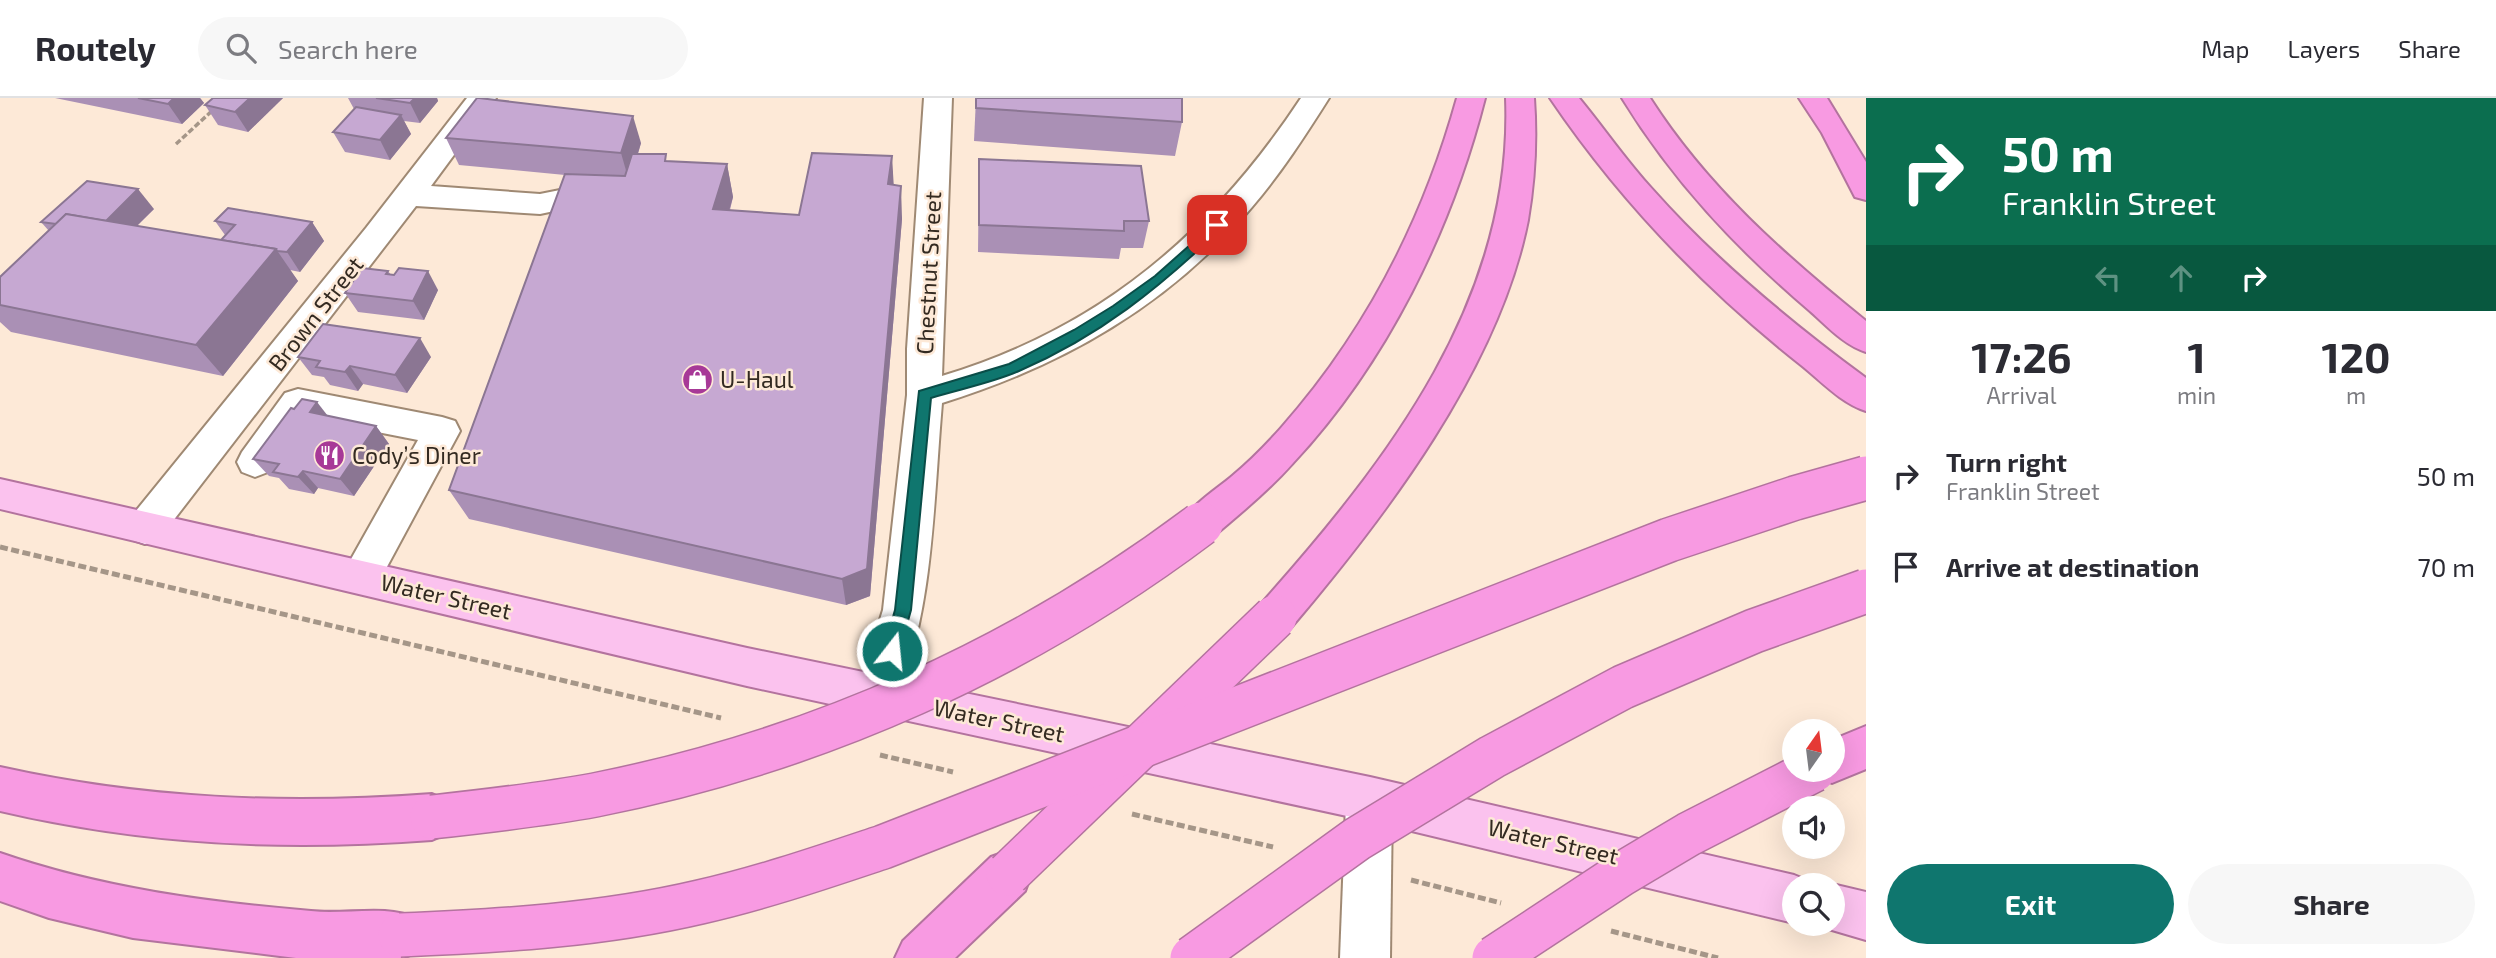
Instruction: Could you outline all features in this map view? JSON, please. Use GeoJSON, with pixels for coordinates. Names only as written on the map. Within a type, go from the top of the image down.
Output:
{"type":"FeatureCollection","features":[{"type":"Feature","properties":{"kind":"highway"},"geometry":{"type":"LineString","coordinates":[[0,789],[110,812],[197,821],[366,823],[502,812],[570,801],[724,763],[795,742],[953,678],[1069,615],[1201,524],[1288,445],[1323,404],[1385,309],[1440,197],[1463,134],[1471,98]]}},
{"type":"Feature","properties":{"kind":"highway"},"geometry":{"type":"LineString","coordinates":[[1564,98],[1641,196],[1719,277],[1770,323],[1866,397]]}},
{"type":"Feature","properties":{"kind":"highway"},"geometry":{"type":"LineString","coordinates":[[1636,98],[1664,141],[1727,217],[1770,258],[1866,340]]}},
{"type":"Feature","properties":{"kind":"highway"},"geometry":{"type":"LineString","coordinates":[[1813,98],[1860,177]]}},
{"type":"Feature","properties":{"kind":"highway"},"geometry":{"type":"LineString","coordinates":[[1844,98],[1862,125]]}},
{"type":"Feature","properties":{"kind":"highway"},"geometry":{"type":"LineString","coordinates":[[920,958],[1275,617],[1318,569],[1368,502],[1419,426],[1469,340],[1502,259],[1519,170],[1520,107]]}},
{"type":"Feature","properties":{"kind":"highway"},"geometry":{"type":"LineString","coordinates":[[0,877],[49,894],[133,914],[314,936],[501,932],[598,920],[698,903],[790,878],[896,842],[1669,540],[1795,498],[1866,478]]}},
{"type":"Feature","properties":{"kind":"highway"},"geometry":{"type":"LineString","coordinates":[[1192,958],[1357,839],[1492,757],[1623,687],[1754,631],[1866,591]]}},
{"type":"Feature","properties":{"kind":"highway"},"geometry":{"type":"LineString","coordinates":[[1845,756],[1866,747]]}},
{"type":"Feature","properties":{"kind":"highway"},"geometry":{"type":"LineString","coordinates":[[1494,958],[1620,875],[1689,834],[1791,782]]}},
{"type":"Feature","properties":{"kind":"main road","name":"Water Street"},"geometry":{"type":"LineString","coordinates":[[0,494],[877,696],[1370,799],[1782,896]]}},
{"type":"Feature","properties":{"kind":"main road"},"geometry":{"type":"LineString","coordinates":[[1845,911],[1866,916]]}},
{"type":"Feature","properties":{"kind":"street","name":"Brown Street"},"geometry":{"type":"LineString","coordinates":[[145,528],[409,195],[482,98]]}},
{"type":"Feature","properties":{"kind":"street","name":"Chestnut Street"},"geometry":{"type":"LineString","coordinates":[[877,696],[903,610],[925,395],[924,349],[938,98]]}},
{"type":"Feature","properties":{"kind":"street"},"geometry":{"type":"LineString","coordinates":[[925,395],[1002,372],[1054,348],[1118,310],[1160,279],[1234,208],[1293,134],[1315,98]]}},
{"type":"Feature","properties":{"kind":"street"},"geometry":{"type":"LineString","coordinates":[[409,195],[540,204],[593,195],[627,184]]}},
{"type":"Feature","properties":{"kind":"street"},"geometry":{"type":"LineString","coordinates":[[253,393],[442,430],[361,577]]}},
{"type":"Feature","properties":{"kind":"street"},"geometry":{"type":"LineString","coordinates":[[255,462],[298,403]]}},
{"type":"Feature","properties":{"kind":"street"},"geometry":{"type":"LineString","coordinates":[[1365,958],[1370,799]]}},
{"type":"Feature","properties":{"kind":"path"},"geometry":{"type":"LineString","coordinates":[[176,144],[214,108]]}},
{"type":"Feature","properties":{"kind":"building"},"geometry":{"type":"Polygon","coordinates":[[[138,98],[174,98],[168,104],[138,98]]]}},
{"type":"Feature","properties":{"kind":"building"},"geometry":{"type":"Polygon","coordinates":[[[213,98],[250,98],[235,112],[205,105],[213,98]]]}},
{"type":"Feature","properties":{"kind":"building"},"geometry":{"type":"Polygon","coordinates":[[[376,98],[415,98],[410,103],[376,98]]]}},
{"type":"Feature","properties":{"kind":"building"},"geometry":{"type":"Polygon","coordinates":[[[477,98],[633,116],[621,153],[446,138],[477,98]]]}},
{"type":"Feature","properties":{"kind":"building"},"geometry":{"type":"Polygon","coordinates":[[[976,98],[1182,98],[1182,122],[976,108],[976,98]]]}},
{"type":"Feature","properties":{"kind":"building"},"geometry":{"type":"Polygon","coordinates":[[[356,107],[401,115],[380,140],[333,132],[356,107]]]}},
{"type":"Feature","properties":{"kind":"building"},"geometry":{"type":"Polygon","coordinates":[[[812,153],[892,156],[888,184],[901,186],[867,569],[842,579],[449,490],[565,174],[625,176],[632,154],[666,154],[665,161],[727,164],[713,209],[799,215],[812,153]]]}},
{"type":"Feature","properties":{"kind":"building"},"geometry":{"type":"Polygon","coordinates":[[[979,159],[1141,166],[1149,221],[1124,221],[1124,231],[979,225],[979,159]]]}},
{"type":"Feature","properties":{"kind":"building"},"geometry":{"type":"Polygon","coordinates":[[[87,181],[138,189],[106,221],[66,214],[56,224],[41,222],[87,181]]]}},
{"type":"Feature","properties":{"kind":"building"},"geometry":{"type":"Polygon","coordinates":[[[228,208],[312,222],[287,252],[277,251],[221,240],[235,225],[215,221],[228,208]]]}},
{"type":"Feature","properties":{"kind":"building"},"geometry":{"type":"Polygon","coordinates":[[[66,214],[276,249],[196,345],[0,305],[0,277],[66,214]]]}},
{"type":"Feature","properties":{"kind":"building"},"geometry":{"type":"Polygon","coordinates":[[[362,268],[388,271],[386,274],[394,275],[399,268],[428,271],[413,301],[345,293],[362,268]]]}},
{"type":"Feature","properties":{"kind":"building"},"geometry":{"type":"Polygon","coordinates":[[[323,324],[420,338],[395,375],[350,366],[345,372],[316,367],[320,361],[298,357],[323,324]]]}},
{"type":"Feature","properties":{"kind":"building"},"geometry":{"type":"Polygon","coordinates":[[[302,399],[317,402],[310,412],[376,426],[340,479],[303,471],[298,477],[273,472],[279,464],[253,459],[291,408],[294,409],[302,399]]]}},
{"type":"Feature","properties":{"kind":"place","name":"U-Haul"},"geometry":{"type":"Point","coordinates":[697,380]}},
{"type":"Feature","properties":{"kind":"place","name":"Cody’s Diner"},"geometry":{"type":"Point","coordinates":[329,456]}},
{"type":"Feature","properties":{"kind":"route"},"geometry":{"type":"LineString","coordinates":[[892,651],[903,610],[925,395],[1013,368],[1079,334],[1160,279],[1217,225]]}}]}
